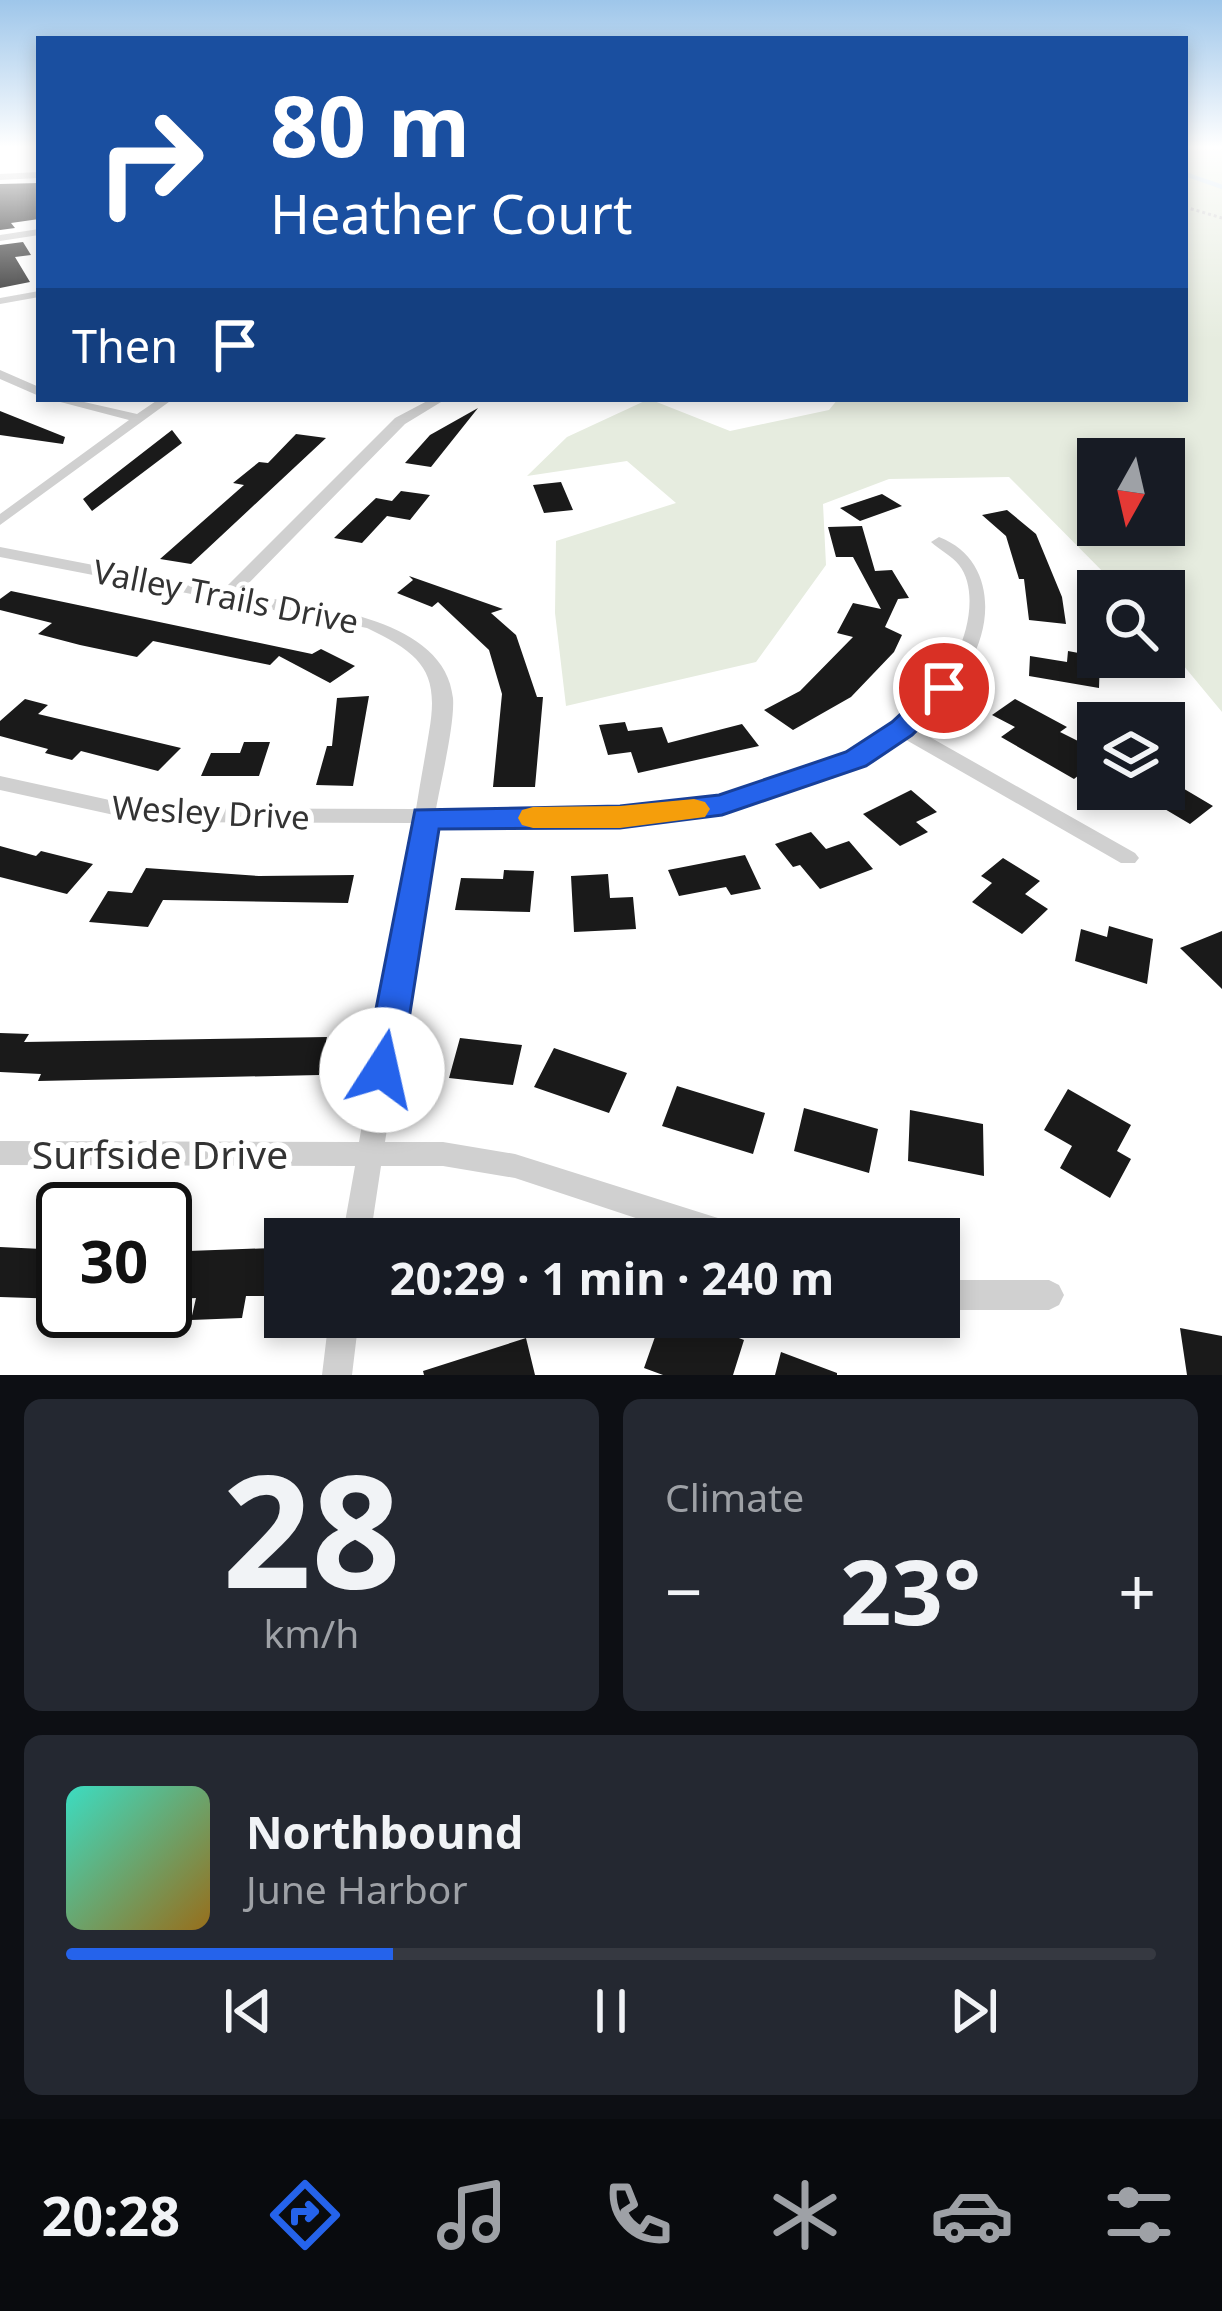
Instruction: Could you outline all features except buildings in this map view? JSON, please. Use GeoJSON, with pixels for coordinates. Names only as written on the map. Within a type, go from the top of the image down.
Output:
{"type":"FeatureCollection","features":[{"type":"Feature","properties":{"kind":"street"},"geometry":{"type":"LineString","coordinates":[[0,238],[36,232]]}},
{"type":"Feature","properties":{"kind":"street"},"geometry":{"type":"LineString","coordinates":[[0,301],[36,295]]}},
{"type":"Feature","properties":{"kind":"street"},"geometry":{"type":"LineString","coordinates":[[0,374],[36,391]]}},
{"type":"Feature","properties":{"kind":"street"},"geometry":{"type":"LineString","coordinates":[[68,402],[140,419]]}},
{"type":"Feature","properties":{"kind":"street"},"geometry":{"type":"LineString","coordinates":[[0,521],[163,402]]}},
{"type":"Feature","properties":{"kind":"street"},"geometry":{"type":"LineString","coordinates":[[228,595],[400,421],[435,402]]}},
{"type":"Feature","properties":{"kind":"street","name":"Wesley Drive"},"geometry":{"type":"LineString","coordinates":[[0,783],[146,815],[620,817],[722,805],[826,772],[902,729],[944,688],[966,655],[976,623],[977,591],[964,556],[939,542]]}},
{"type":"Feature","properties":{"kind":"street","name":"Valley Trails Drive"},"geometry":{"type":"LineString","coordinates":[[0,551],[372,624],[405,640],[429,660],[444,700],[359,1218]]}},
{"type":"Feature","properties":{"kind":"street"},"geometry":{"type":"LineString","coordinates":[[902,729],[1128,859]]}},
{"type":"Feature","properties":{"kind":"street","name":"Surfside Drive"},"geometry":{"type":"LineString","coordinates":[[0,1153],[443,1154],[514,1166],[675,1218]]}},
{"type":"Feature","properties":{"kind":"street"},"geometry":{"type":"LineString","coordinates":[[960,1295],[1049,1295]]}},
{"type":"Feature","properties":{"kind":"street"},"geometry":{"type":"LineString","coordinates":[[337,1375],[341,1338]]}},
{"type":"Feature","properties":{"kind":"shaded area"},"geometry":{"type":"Polygon","coordinates":[[[1188,212],[1222,212],[1222,712],[1185,667],[1185,570],[1101,570],[1077,546],[1185,546],[1185,438],[1077,438],[1077,546],[1009,477],[889,479],[823,504],[826,565],[756,662],[566,706],[555,613],[556,541],[676,503],[627,461],[527,476],[567,437],[643,402],[657,402],[730,431],[829,410],[836,402],[1188,402],[1188,212]]]}},
{"type":"Feature","properties":{"kind":"slow traffic"},"geometry":{"type":"LineString","coordinates":[[533,818],[620,817],[694,809]]}},
{"type":"Feature","properties":{"kind":"route"},"geometry":{"type":"LineString","coordinates":[[382,1070],[426,818],[620,817],[686,811],[762,795],[856,759],[902,729],[944,688]]}}]}
